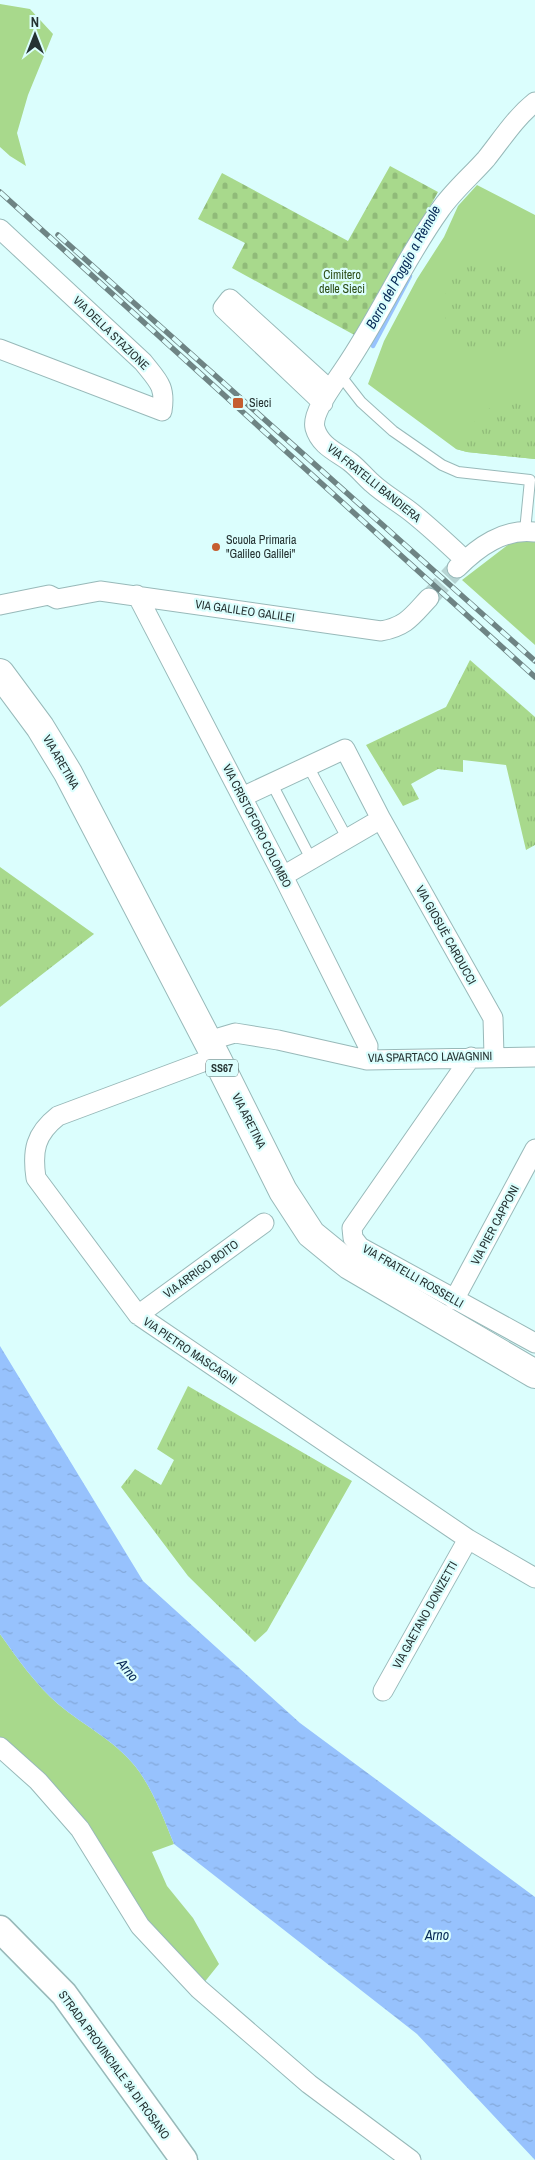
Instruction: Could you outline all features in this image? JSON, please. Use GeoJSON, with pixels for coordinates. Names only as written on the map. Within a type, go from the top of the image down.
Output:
{"type":"FeatureCollection","features":[{"type":"Feature","properties":{"kind":"main road","name":"VIA ARETINA"},"geometry":{"type":"LineString","coordinates":[[0,672],[40,727],[68,773],[212,1049],[283,1191],[311,1234],[349,1265],[535,1374]]}},
{"type":"Feature","properties":{"kind":"main road","name":"STRADA PROVINCIALE 34 DI ROSANO"},"geometry":{"type":"LineString","coordinates":[[0,1929],[64,1994],[184,2160]]}},
{"type":"Feature","properties":{"kind":"street","name":"VIA FRATELLI BANDIERA"},"geometry":{"type":"LineString","coordinates":[[530,531],[503,535],[476,551],[461,564],[411,512],[372,483],[350,462],[322,442],[315,428],[315,414],[395,286],[422,235],[441,208],[485,160],[520,114],[535,102]]}},
{"type":"Feature","properties":{"kind":"street","name":"VIA DELLA STAZIONE"},"geometry":{"type":"LineString","coordinates":[[0,229],[143,362],[161,384],[164,395],[162,411],[0,349]]}},
{"type":"Feature","properties":{"kind":"street"},"geometry":{"type":"LineString","coordinates":[[230,299],[331,389],[223,308],[230,299]]}},
{"type":"Feature","properties":{"kind":"street","name":"VIA GALILEO GALILEI"},"geometry":{"type":"LineString","coordinates":[[0,606],[49,595],[57,599],[100,591],[381,631],[398,628],[413,616],[429,598]]}},
{"type":"Feature","properties":{"kind":"street","name":"VIA CRISTOFORO COLOMBO"},"geometry":{"type":"LineString","coordinates":[[137,595],[283,876],[368,1046],[367,1060]]}},
{"type":"Feature","properties":{"kind":"street","name":"VIA GIOSUÈ CARDUCCI"},"geometry":{"type":"LineString","coordinates":[[308,766],[345,749],[381,819],[493,1018],[494,1056]]}},
{"type":"Feature","properties":{"kind":"street"},"geometry":{"type":"LineString","coordinates":[[242,797],[308,766]]}},
{"type":"Feature","properties":{"kind":"street"},"geometry":{"type":"LineString","coordinates":[[283,876],[381,819]]}},
{"type":"Feature","properties":{"kind":"street","name":"VIA SPARTACO LAVAGNINI"},"geometry":{"type":"LineString","coordinates":[[212,1049],[235,1033],[278,1040],[367,1060],[494,1056],[535,1057]]}},
{"type":"Feature","properties":{"kind":"street","name":"VIA PIETRO MASCAGNI"},"geometry":{"type":"LineString","coordinates":[[212,1049],[58,1116],[45,1126],[38,1141],[33,1159],[36,1178],[138,1315],[468,1540],[535,1578]]}},
{"type":"Feature","properties":{"kind":"street","name":"VIA FRATELLI ROSSELLI"},"geometry":{"type":"LineString","coordinates":[[471,1057],[352,1228],[353,1238],[360,1247],[535,1343]]}},
{"type":"Feature","properties":{"kind":"street","name":"VIA PIER CAPPONI"},"geometry":{"type":"LineString","coordinates":[[454,1300],[535,1150]]}},
{"type":"Feature","properties":{"kind":"street","name":"VIA ARRIGO BOITO"},"geometry":{"type":"LineString","coordinates":[[138,1315],[264,1223]]}},
{"type":"Feature","properties":{"kind":"street","name":"VIA GAETANO DONIZETTI"},"geometry":{"type":"LineString","coordinates":[[383,1691],[468,1540]]}},
{"type":"Feature","properties":{"kind":"street"},"geometry":{"type":"LineString","coordinates":[[0,1747],[38,1781],[80,1829],[140,1926],[198,1989],[309,2084],[411,2160]]}},
{"type":"Feature","properties":{"kind":"lane"},"geometry":{"type":"LineString","coordinates":[[331,389],[361,402],[393,431],[442,465],[458,472],[530,480],[530,531]]}},
{"type":"Feature","properties":{"kind":"lane"},"geometry":{"type":"LineString","coordinates":[[308,766],[347,838]]}},
{"type":"Feature","properties":{"kind":"lane"},"geometry":{"type":"LineString","coordinates":[[271,782],[311,859]]}},
{"type":"Feature","properties":{"kind":"green space"},"geometry":{"type":"Polygon","coordinates":[[[0,4],[30,9],[53,34],[28,95],[17,133],[26,166],[0,147],[0,4]]]}},
{"type":"Feature","properties":{"kind":"green space","name":"Cimitero delle Sieci"},"geometry":{"type":"Polygon","coordinates":[[[390,166],[438,192],[358,337],[232,268],[245,243],[198,219],[222,173],[348,241],[390,166]]]}},
{"type":"Feature","properties":{"kind":"green space"},"geometry":{"type":"Polygon","coordinates":[[[477,185],[535,215],[535,459],[467,452],[456,449],[368,384],[384,341],[417,279],[444,237],[458,206],[477,185]]]}},
{"type":"Feature","properties":{"kind":"green space"},"geometry":{"type":"Polygon","coordinates":[[[473,259],[514,265],[535,277],[535,319],[523,337],[508,348],[491,352],[474,350],[459,342],[449,328],[444,309],[448,285],[457,268],[473,259]]]}},
{"type":"Feature","properties":{"kind":"green space"},"geometry":{"type":"Polygon","coordinates":[[[521,398],[535,398],[535,459],[467,452],[456,449],[482,414],[498,404],[521,398]]]}},
{"type":"Feature","properties":{"kind":"green space"},"geometry":{"type":"Polygon","coordinates":[[[525,540],[535,542],[535,645],[462,580],[509,544],[525,540]]]}},
{"type":"Feature","properties":{"kind":"green space"},"geometry":{"type":"Polygon","coordinates":[[[470,660],[535,717],[535,845],[526,850],[506,765],[463,760],[463,772],[438,769],[411,784],[419,799],[403,806],[366,745],[446,707],[470,660]]]}},
{"type":"Feature","properties":{"kind":"green space"},"geometry":{"type":"Polygon","coordinates":[[[0,867],[94,934],[0,1007],[0,867]]]}},
{"type":"Feature","properties":{"kind":"green space"},"geometry":{"type":"Polygon","coordinates":[[[188,1386],[352,1481],[267,1631],[255,1642],[188,1576],[121,1487],[135,1469],[161,1485],[174,1460],[157,1449],[188,1386]]]}},
{"type":"Feature","properties":{"kind":"green space"},"geometry":{"type":"Polygon","coordinates":[[[0,1634],[27,1671],[50,1697],[118,1748],[135,1766],[147,1784],[174,1844],[152,1852],[167,1886],[193,1918],[219,1964],[199,1989],[140,1926],[80,1829],[0,1747],[0,1634]]]}},
{"type":"Feature","properties":{"kind":"water","name":"Arno"},"geometry":{"type":"Polygon","coordinates":[[[0,1346],[143,1581],[300,1723],[535,1897],[535,2160],[417,2034],[174,1844],[152,1794],[135,1766],[118,1748],[50,1697],[27,1671],[0,1634],[0,1346]]]}},
{"type":"Feature","properties":{"kind":"waterway","name":"Borro del Poggio a Rèmole"},"geometry":{"type":"LineString","coordinates":[[373,346],[410,276]]}},
{"type":"Feature","properties":{"kind":"tunnel"},"geometry":{"type":"LineString","coordinates":[[429,598],[457,568]]}},
{"type":"Feature","properties":{"kind":"railway"},"geometry":{"type":"LineString","coordinates":[[0,192],[535,677]]}},
{"type":"Feature","properties":{"kind":"railway"},"geometry":{"type":"LineString","coordinates":[[58,235],[535,661]]}},
{"type":"Feature","properties":{"kind":"place","name":"Sieci"},"geometry":{"type":"Point","coordinates":[238,403]}},
{"type":"Feature","properties":{"kind":"place","name":"Scuola Primaria \"Galileo Galilei\""},"geometry":{"type":"Point","coordinates":[216,547]}}]}
